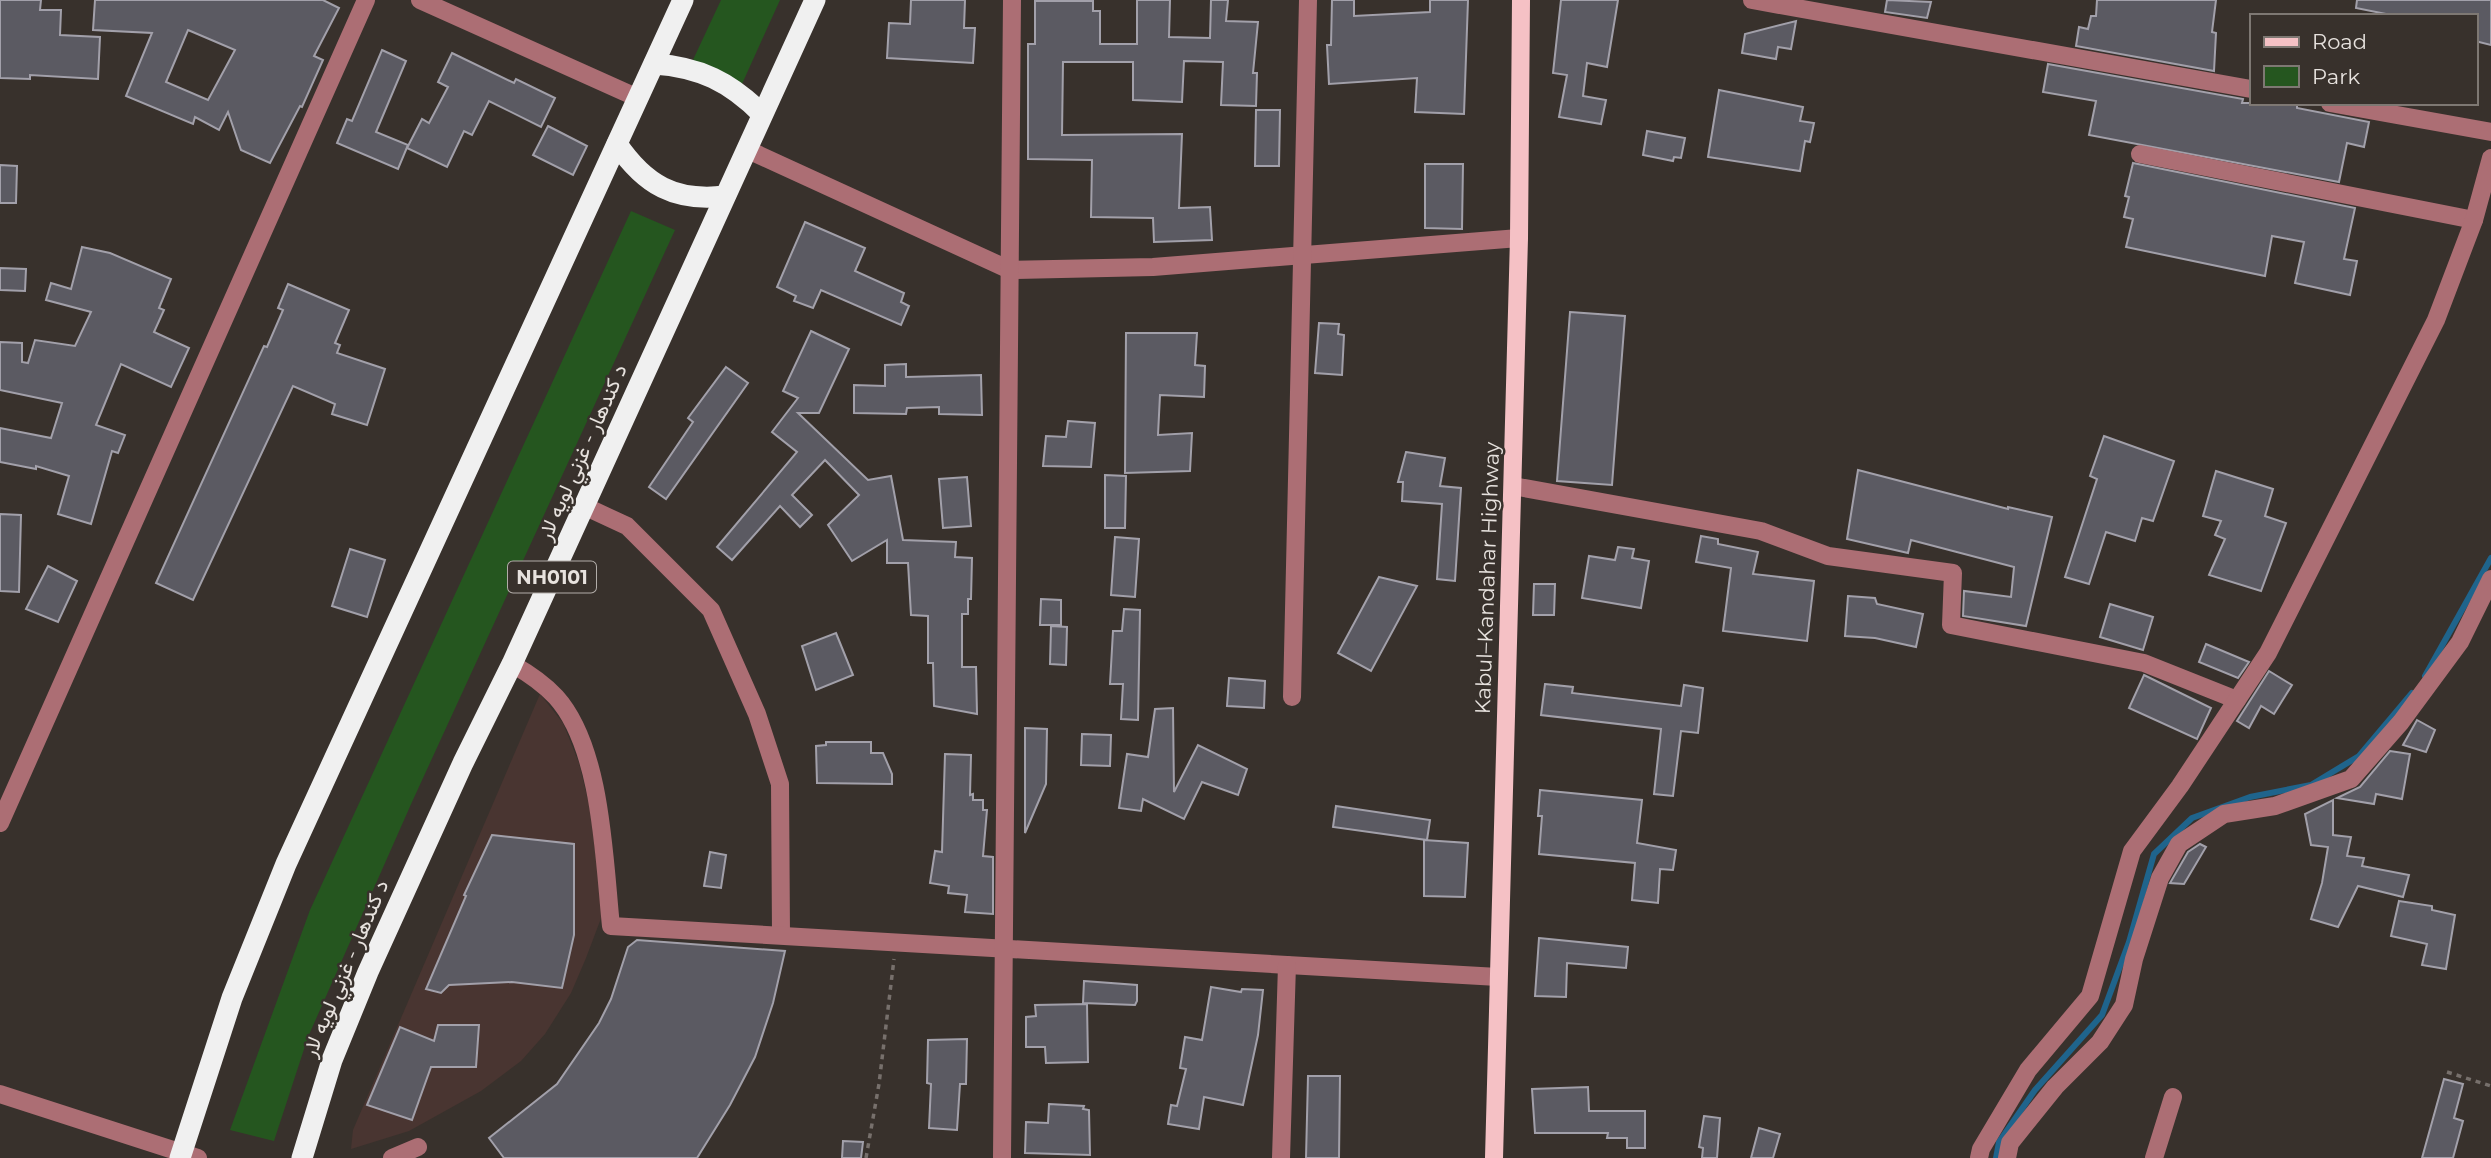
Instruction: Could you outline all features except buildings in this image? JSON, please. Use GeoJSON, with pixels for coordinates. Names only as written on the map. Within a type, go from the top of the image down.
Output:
{"type":"FeatureCollection","features":[{"type":"Feature","properties":{"kind":"highway"},"geometry":{"type":"LineString","coordinates":[[186,1157],[232,998],[286,864],[683,0]]}},
{"type":"Feature","properties":{"kind":"highway","name":"د کندهار - غزني لويه لار"},"geometry":{"type":"LineString","coordinates":[[302,1158],[332,1059],[368,971],[458,774],[512,664],[815,0]]}},
{"type":"Feature","properties":{"kind":"highway"},"geometry":{"type":"LineString","coordinates":[[654,64],[679,66],[710,74],[739,91],[762,114]]}},
{"type":"Feature","properties":{"kind":"highway"},"geometry":{"type":"LineString","coordinates":[[617,144],[633,167],[675,194],[701,199],[725,196]]}},
{"type":"Feature","properties":{"kind":"main road","name":"Kabul–Kandahar Highway"},"geometry":{"type":"LineString","coordinates":[[1494,1158],[1519,238],[1521,0]]}},
{"type":"Feature","properties":{"kind":"street"},"geometry":{"type":"LineString","coordinates":[[0,823],[366,0]]}},
{"type":"Feature","properties":{"kind":"street"},"geometry":{"type":"LineString","coordinates":[[421,0],[639,98]]}},
{"type":"Feature","properties":{"kind":"street"},"geometry":{"type":"LineString","coordinates":[[1002,1158],[1012,0]]}},
{"type":"Feature","properties":{"kind":"street"},"geometry":{"type":"LineString","coordinates":[[1292,697],[1308,0]]}},
{"type":"Feature","properties":{"kind":"street"},"geometry":{"type":"LineString","coordinates":[[1752,0],[2250,89]]}},
{"type":"Feature","properties":{"kind":"street"},"geometry":{"type":"LineString","coordinates":[[2341,105],[2491,132]]}},
{"type":"Feature","properties":{"kind":"street"},"geometry":{"type":"LineString","coordinates":[[746,149],[1010,270],[1153,267],[1519,238]]}},
{"type":"Feature","properties":{"kind":"street"},"geometry":{"type":"LineString","coordinates":[[2140,155],[2473,220]]}},
{"type":"Feature","properties":{"kind":"street"},"geometry":{"type":"LineString","coordinates":[[1979,1158],[2028,1070],[2090,996],[2132,852],[2268,653],[2436,320],[2473,220],[2491,158]]}},
{"type":"Feature","properties":{"kind":"street"},"geometry":{"type":"LineString","coordinates":[[1513,486],[1761,531],[1828,556],[1953,573],[1951,625],[2144,663],[2237,700]]}},
{"type":"Feature","properties":{"kind":"street"},"geometry":{"type":"LineString","coordinates":[[584,506],[627,526],[711,610],[757,713],[780,784],[781,935]]}},
{"type":"Feature","properties":{"kind":"street"},"geometry":{"type":"LineString","coordinates":[[1989,1136],[2008,1151],[2054,1087],[2100,1042],[2124,1005],[2134,959],[2160,878],[2179,844],[2224,814],[2275,806],[2351,779],[2401,722],[2460,642],[2491,579]]}},
{"type":"Feature","properties":{"kind":"street"},"geometry":{"type":"LineString","coordinates":[[512,664],[535,677],[557,698],[574,726],[596,797],[611,926],[1498,977]]}},
{"type":"Feature","properties":{"kind":"street"},"geometry":{"type":"LineString","coordinates":[[1281,1158],[1287,965]]}},
{"type":"Feature","properties":{"kind":"street"},"geometry":{"type":"LineString","coordinates":[[0,1094],[186,1157]]}},
{"type":"Feature","properties":{"kind":"street"},"geometry":{"type":"LineString","coordinates":[[2154,1158],[2173,1097]]}},
{"type":"Feature","properties":{"kind":"street"},"geometry":{"type":"LineString","coordinates":[[392,1158],[418,1147]]}},
{"type":"Feature","properties":{"kind":"path"},"geometry":{"type":"LineString","coordinates":[[866,1158],[879,1084],[896,942]]}},
{"type":"Feature","properties":{"kind":"path"},"geometry":{"type":"LineString","coordinates":[[2447,1072],[2491,1086]]}},
{"type":"Feature","properties":{"kind":"shaded area"},"geometry":{"type":"Polygon","coordinates":[[[540,694],[563,723],[579,763],[590,809],[603,913],[586,958],[571,993],[545,1034],[521,1061],[481,1091],[409,1131],[351,1149],[353,1130],[540,694]]]}},
{"type":"Feature","properties":{"kind":"green space"},"geometry":{"type":"Polygon","coordinates":[[[721,0],[780,0],[742,84],[692,62],[721,0]]]}},
{"type":"Feature","properties":{"kind":"green space"},"geometry":{"type":"Polygon","coordinates":[[[631,211],[675,230],[412,802],[308,1037],[274,1141],[230,1130],[310,910],[631,211]]]}},
{"type":"Feature","properties":{"kind":"waterway"},"geometry":{"type":"LineString","coordinates":[[2425,676],[2491,558]]}},
{"type":"Feature","properties":{"kind":"waterway"},"geometry":{"type":"LineString","coordinates":[[1996,1158],[1999,1142],[2035,1090],[2102,1015],[2129,942],[2154,854],[2192,818],[2250,797],[2311,785],[2359,756],[2412,693]]}}]}
